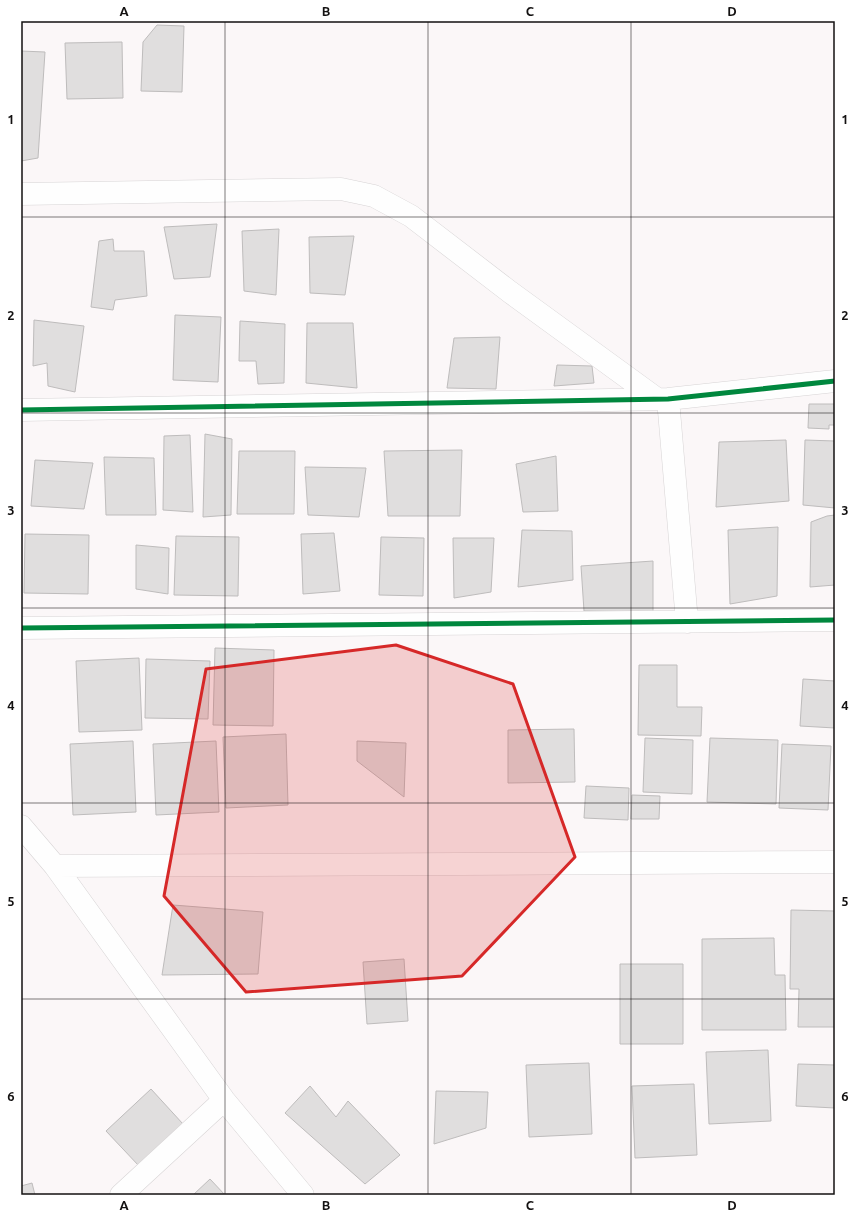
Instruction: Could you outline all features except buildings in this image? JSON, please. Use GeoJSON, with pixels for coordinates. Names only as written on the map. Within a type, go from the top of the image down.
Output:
{"type":"FeatureCollection","features":[{"type":"Feature","properties":{"kind":"street"},"geometry":{"type":"LineString","coordinates":[[21,194],[341,189],[374,196],[411,216],[510,292],[662,399],[686,622]]}},
{"type":"Feature","properties":{"kind":"street"},"geometry":{"type":"LineString","coordinates":[[21,410],[662,399],[835,381]]}},
{"type":"Feature","properties":{"kind":"street"},"geometry":{"type":"LineString","coordinates":[[21,628],[835,620]]}},
{"type":"Feature","properties":{"kind":"street"},"geometry":{"type":"LineString","coordinates":[[21,826],[55,866],[224,1100],[303,1195]]}},
{"type":"Feature","properties":{"kind":"street"},"geometry":{"type":"LineString","coordinates":[[55,866],[835,862]]}},
{"type":"Feature","properties":{"kind":"street"},"geometry":{"type":"LineString","coordinates":[[121,1195],[224,1100]]}},
{"type":"Feature","properties":{"kind":"highlighted area"},"geometry":{"type":"Polygon","coordinates":[[[396,645],[513,684],[575,857],[462,976],[246,992],[164,896],[206,669],[396,645]]]}},
{"type":"Feature","properties":{"kind":"cycle path"},"geometry":{"type":"LineString","coordinates":[[21,410],[668,399],[835,381]]}},
{"type":"Feature","properties":{"kind":"cycle path"},"geometry":{"type":"LineString","coordinates":[[21,628],[835,620]]}}]}
